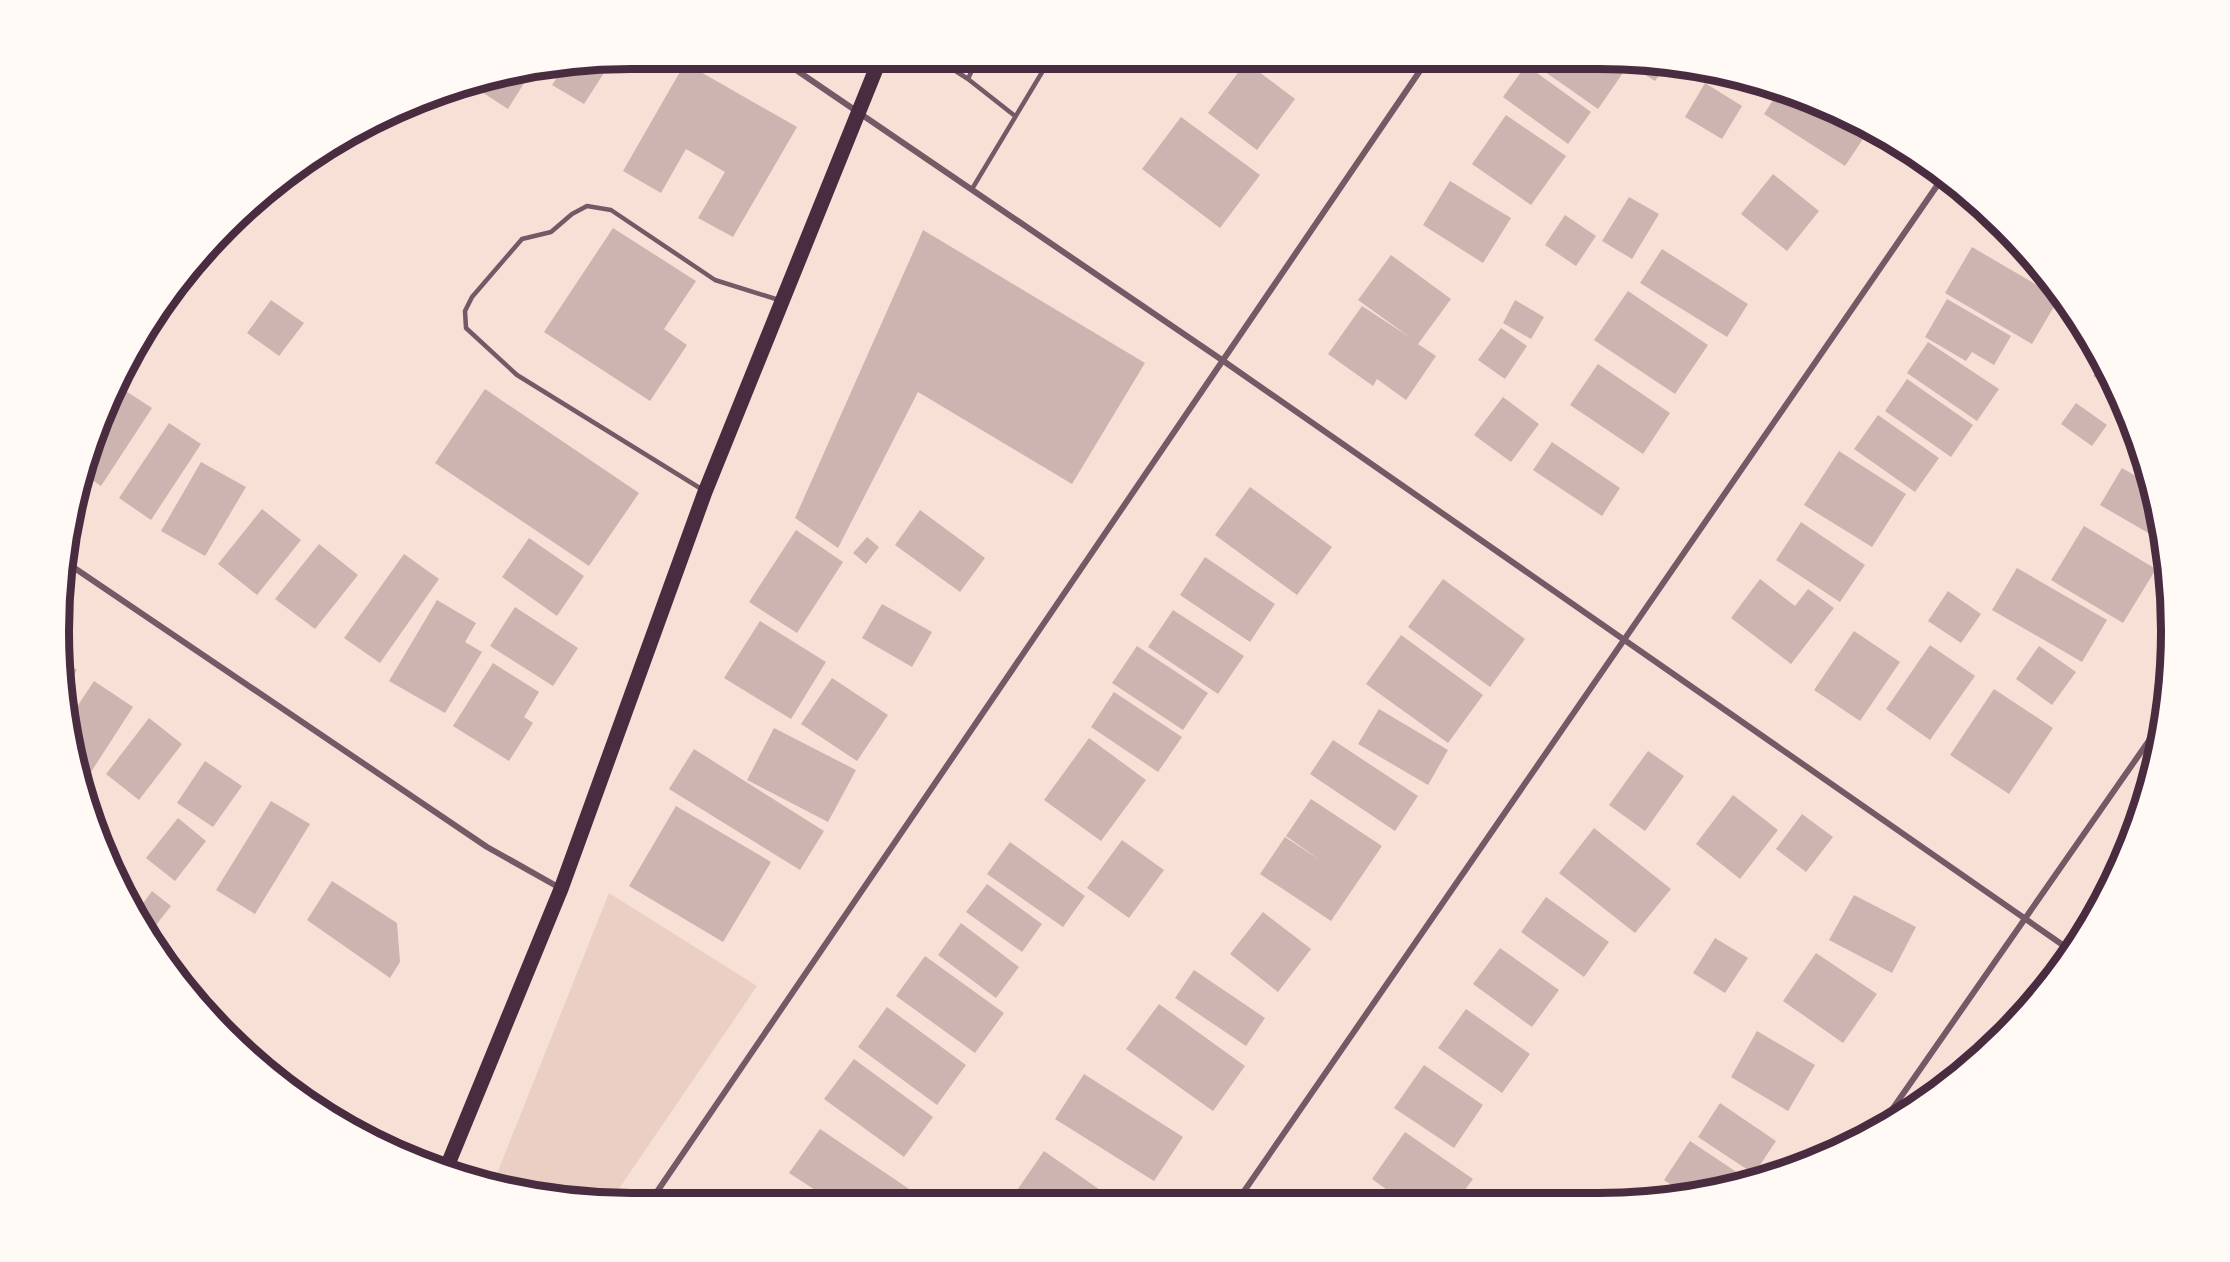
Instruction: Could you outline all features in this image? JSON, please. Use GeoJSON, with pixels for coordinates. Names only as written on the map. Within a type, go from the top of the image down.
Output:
{"type":"FeatureCollection","features":[{"type":"Feature","properties":{"kind":"main road"},"geometry":{"type":"LineString","coordinates":[[449,1162],[561,889],[705,492],[876,69]]}},
{"type":"Feature","properties":{"kind":"street"},"geometry":{"type":"LineString","coordinates":[[795,69],[1222,360],[2064,946]]}},
{"type":"Feature","properties":{"kind":"street"},"geometry":{"type":"LineString","coordinates":[[656,1193],[1421,69]]}},
{"type":"Feature","properties":{"kind":"street"},"geometry":{"type":"LineString","coordinates":[[1243,1193],[1939,183]]}},
{"type":"Feature","properties":{"kind":"street"},"geometry":{"type":"LineString","coordinates":[[73,567],[487,848],[561,889]]}},
{"type":"Feature","properties":{"kind":"street"},"geometry":{"type":"LineString","coordinates":[[1891,1111],[2150,738]]}},
{"type":"Feature","properties":{"kind":"lane"},"geometry":{"type":"LineString","coordinates":[[952,69],[1015,116]]}},
{"type":"Feature","properties":{"kind":"lane"},"geometry":{"type":"LineString","coordinates":[[968,79],[972,69]]}},
{"type":"Feature","properties":{"kind":"lane"},"geometry":{"type":"LineString","coordinates":[[972,189],[1044,69]]}},
{"type":"Feature","properties":{"kind":"lane"},"geometry":{"type":"LineString","coordinates":[[705,492],[518,375],[466,328],[465,311],[472,297],[522,239],[551,232],[572,214],[588,206],[611,210],[715,280],[781,300]]}},
{"type":"Feature","properties":{"kind":"shaded area"},"geometry":{"type":"Polygon","coordinates":[[[609,893],[757,986],[616,1193],[558,1188],[496,1176],[609,893]]]}},
{"type":"Feature","properties":{"kind":"building"},"geometry":{"type":"Polygon","coordinates":[[[682,69],[696,69],[797,127],[733,237],[698,218],[725,172],[686,149],[661,193],[623,171],[682,69]]]}},
{"type":"Feature","properties":{"kind":"building"},"geometry":{"type":"Polygon","coordinates":[[[1241,69],[1255,69],[1295,99],[1257,150],[1208,113],[1241,69]]]}},
{"type":"Feature","properties":{"kind":"building"},"geometry":{"type":"Polygon","coordinates":[[[1523,69],[1532,69],[1591,112],[1568,144],[1503,97],[1523,69]]]}},
{"type":"Feature","properties":{"kind":"building"},"geometry":{"type":"Polygon","coordinates":[[[1541,69],[1625,70],[1598,109],[1541,69]]]}},
{"type":"Feature","properties":{"kind":"building"},"geometry":{"type":"Polygon","coordinates":[[[606,70],[584,104],[552,85],[559,74],[606,70]]]}},
{"type":"Feature","properties":{"kind":"building"},"geometry":{"type":"Polygon","coordinates":[[[1638,70],[1661,73],[1655,81],[1638,70]]]}},
{"type":"Feature","properties":{"kind":"building"},"geometry":{"type":"Polygon","coordinates":[[[526,79],[508,109],[479,90],[526,79]]]}},
{"type":"Feature","properties":{"kind":"building"},"geometry":{"type":"Polygon","coordinates":[[[1705,83],[1742,106],[1722,139],[1685,117],[1705,83]]]}},
{"type":"Feature","properties":{"kind":"building"},"geometry":{"type":"Polygon","coordinates":[[[1775,97],[1814,112],[1865,136],[1845,166],[1764,114],[1775,97]]]}},
{"type":"Feature","properties":{"kind":"building"},"geometry":{"type":"Polygon","coordinates":[[[1506,115],[1566,156],[1531,205],[1472,164],[1506,115]]]}},
{"type":"Feature","properties":{"kind":"building"},"geometry":{"type":"Polygon","coordinates":[[[1181,117],[1260,175],[1220,228],[1142,169],[1181,117]]]}},
{"type":"Feature","properties":{"kind":"building"},"geometry":{"type":"Polygon","coordinates":[[[1773,174],[1819,211],[1787,251],[1741,214],[1773,174]]]}},
{"type":"Feature","properties":{"kind":"building"},"geometry":{"type":"Polygon","coordinates":[[[1450,181],[1511,218],[1483,263],[1423,225],[1450,181]]]}},
{"type":"Feature","properties":{"kind":"building"},"geometry":{"type":"Polygon","coordinates":[[[1629,197],[1659,214],[1632,259],[1602,241],[1629,197]]]}},
{"type":"Feature","properties":{"kind":"building"},"geometry":{"type":"Polygon","coordinates":[[[1565,215],[1596,236],[1576,266],[1545,245],[1565,215]]]}},
{"type":"Feature","properties":{"kind":"building"},"geometry":{"type":"Polygon","coordinates":[[[613,228],[696,281],[664,329],[687,345],[650,401],[544,332],[613,228]]]}},
{"type":"Feature","properties":{"kind":"building"},"geometry":{"type":"Polygon","coordinates":[[[923,230],[1145,363],[1072,484],[918,392],[838,548],[795,518],[923,230]]]}},
{"type":"Feature","properties":{"kind":"building"},"geometry":{"type":"Polygon","coordinates":[[[1972,247],[2046,290],[2055,304],[2032,344],[1945,293],[1972,247]]]}},
{"type":"Feature","properties":{"kind":"building"},"geometry":{"type":"Polygon","coordinates":[[[1662,249],[1748,304],[1727,337],[1640,283],[1662,249]]]}},
{"type":"Feature","properties":{"kind":"building"},"geometry":{"type":"Polygon","coordinates":[[[1391,255],[1451,299],[1418,344],[1436,356],[1406,400],[1377,379],[1373,386],[1328,354],[1362,306],[1411,338],[1358,300],[1391,255]]]}},
{"type":"Feature","properties":{"kind":"building"},"geometry":{"type":"Polygon","coordinates":[[[1628,291],[1708,345],[1675,394],[1594,340],[1628,291]]]}},
{"type":"Feature","properties":{"kind":"building"},"geometry":{"type":"Polygon","coordinates":[[[1947,299],[2011,336],[1994,365],[1972,352],[1966,361],[1925,337],[1947,299]]]}},
{"type":"Feature","properties":{"kind":"building"},"geometry":{"type":"Polygon","coordinates":[[[271,300],[304,323],[279,356],[247,333],[271,300]]]}},
{"type":"Feature","properties":{"kind":"building"},"geometry":{"type":"Polygon","coordinates":[[[1515,300],[1544,317],[1531,339],[1503,323],[1515,300]]]}},
{"type":"Feature","properties":{"kind":"building"},"geometry":{"type":"Polygon","coordinates":[[[1501,328],[1527,346],[1505,379],[1478,360],[1501,328]]]}},
{"type":"Feature","properties":{"kind":"building"},"geometry":{"type":"Polygon","coordinates":[[[1928,342],[1999,389],[1977,421],[1907,373],[1928,342]]]}},
{"type":"Feature","properties":{"kind":"building"},"geometry":{"type":"Polygon","coordinates":[[[1598,364],[1670,413],[1643,454],[1570,405],[1598,364]]]}},
{"type":"Feature","properties":{"kind":"building"},"geometry":{"type":"Polygon","coordinates":[[[2097,371],[2104,384],[2093,376],[2097,371]]]}},
{"type":"Feature","properties":{"kind":"building"},"geometry":{"type":"Polygon","coordinates":[[[1907,379],[1973,425],[1951,457],[1885,411],[1907,379]]]}},
{"type":"Feature","properties":{"kind":"building"},"geometry":{"type":"Polygon","coordinates":[[[485,389],[639,493],[589,566],[435,463],[485,389]]]}},
{"type":"Feature","properties":{"kind":"building"},"geometry":{"type":"Polygon","coordinates":[[[124,390],[152,408],[101,486],[90,479],[99,450],[124,390]]]}},
{"type":"Feature","properties":{"kind":"building"},"geometry":{"type":"Polygon","coordinates":[[[1503,397],[1539,424],[1511,462],[1474,435],[1503,397]]]}},
{"type":"Feature","properties":{"kind":"building"},"geometry":{"type":"Polygon","coordinates":[[[2076,403],[2107,425],[2092,446],[2061,424],[2076,403]]]}},
{"type":"Feature","properties":{"kind":"building"},"geometry":{"type":"Polygon","coordinates":[[[1878,415],[1939,458],[1915,492],[1854,449],[1878,415]]]}},
{"type":"Feature","properties":{"kind":"building"},"geometry":{"type":"Polygon","coordinates":[[[169,423],[201,444],[151,520],[119,498],[169,423]]]}},
{"type":"Feature","properties":{"kind":"building"},"geometry":{"type":"Polygon","coordinates":[[[1552,442],[1620,488],[1602,516],[1533,470],[1552,442]]]}},
{"type":"Feature","properties":{"kind":"building"},"geometry":{"type":"Polygon","coordinates":[[[1839,451],[1906,494],[1872,547],[1804,505],[1839,451]]]}},
{"type":"Feature","properties":{"kind":"building"},"geometry":{"type":"Polygon","coordinates":[[[201,462],[246,487],[205,556],[161,531],[201,462]]]}},
{"type":"Feature","properties":{"kind":"building"},"geometry":{"type":"Polygon","coordinates":[[[2122,468],[2140,478],[2152,535],[2100,505],[2122,468]]]}},
{"type":"Feature","properties":{"kind":"building"},"geometry":{"type":"Polygon","coordinates":[[[1250,487],[1332,547],[1297,595],[1215,535],[1250,487]]]}},
{"type":"Feature","properties":{"kind":"building"},"geometry":{"type":"Polygon","coordinates":[[[262,509],[301,540],[257,595],[218,564],[262,509]]]}},
{"type":"Feature","properties":{"kind":"building"},"geometry":{"type":"Polygon","coordinates":[[[920,510],[985,558],[960,592],[895,545],[920,510]]]}},
{"type":"Feature","properties":{"kind":"building"},"geometry":{"type":"Polygon","coordinates":[[[1801,522],[1865,565],[1840,602],[1776,560],[1801,522]]]}},
{"type":"Feature","properties":{"kind":"building"},"geometry":{"type":"Polygon","coordinates":[[[2084,526],[2156,569],[2123,623],[2051,580],[2084,526]]]}},
{"type":"Feature","properties":{"kind":"building"},"geometry":{"type":"Polygon","coordinates":[[[796,530],[843,562],[797,633],[749,602],[796,530]]]}},
{"type":"Feature","properties":{"kind":"building"},"geometry":{"type":"Polygon","coordinates":[[[867,537],[879,547],[866,564],[853,553],[867,537]]]}},
{"type":"Feature","properties":{"kind":"building"},"geometry":{"type":"Polygon","coordinates":[[[529,538],[584,576],[557,616],[502,577],[529,538]]]}},
{"type":"Feature","properties":{"kind":"building"},"geometry":{"type":"Polygon","coordinates":[[[319,544],[358,575],[315,629],[275,599],[319,544]]]}},
{"type":"Feature","properties":{"kind":"building"},"geometry":{"type":"Polygon","coordinates":[[[404,554],[439,579],[380,663],[344,638],[404,554]]]}},
{"type":"Feature","properties":{"kind":"building"},"geometry":{"type":"Polygon","coordinates":[[[1205,557],[1275,604],[1250,642],[1180,595],[1205,557]]]}},
{"type":"Feature","properties":{"kind":"building"},"geometry":{"type":"Polygon","coordinates":[[[2017,568],[2107,620],[2082,662],[1992,610],[2017,568]]]}},
{"type":"Feature","properties":{"kind":"building"},"geometry":{"type":"Polygon","coordinates":[[[1443,579],[1525,639],[1490,687],[1408,627],[1443,579]]]}},
{"type":"Feature","properties":{"kind":"building"},"geometry":{"type":"Polygon","coordinates":[[[1760,579],[1795,606],[1808,589],[1834,608],[1791,664],[1731,618],[1760,579]]]}},
{"type":"Feature","properties":{"kind":"building"},"geometry":{"type":"Polygon","coordinates":[[[1948,591],[1981,614],[1961,643],[1928,621],[1948,591]]]}},
{"type":"Feature","properties":{"kind":"building"},"geometry":{"type":"Polygon","coordinates":[[[437,600],[476,623],[465,642],[482,652],[445,713],[389,681],[437,600]]]}},
{"type":"Feature","properties":{"kind":"building"},"geometry":{"type":"Polygon","coordinates":[[[882,604],[932,632],[912,667],[862,638],[882,604]]]}},
{"type":"Feature","properties":{"kind":"building"},"geometry":{"type":"Polygon","coordinates":[[[515,607],[578,648],[553,686],[490,646],[515,607]]]}},
{"type":"Feature","properties":{"kind":"building"},"geometry":{"type":"Polygon","coordinates":[[[1173,610],[1244,656],[1218,694],[1148,647],[1173,610]]]}},
{"type":"Feature","properties":{"kind":"building"},"geometry":{"type":"Polygon","coordinates":[[[760,621],[826,662],[791,719],[724,678],[760,621]]]}},
{"type":"Feature","properties":{"kind":"building"},"geometry":{"type":"Polygon","coordinates":[[[1854,631],[1900,662],[1860,721],[1814,690],[1854,631]]]}},
{"type":"Feature","properties":{"kind":"building"},"geometry":{"type":"Polygon","coordinates":[[[1401,635],[1483,695],[1448,743],[1366,684],[1401,635]]]}},
{"type":"Feature","properties":{"kind":"building"},"geometry":{"type":"Polygon","coordinates":[[[1930,645],[1975,676],[1930,740],[1886,709],[1930,645]]]}},
{"type":"Feature","properties":{"kind":"building"},"geometry":{"type":"Polygon","coordinates":[[[1137,646],[1208,693],[1183,730],[1112,683],[1137,646]]]}},
{"type":"Feature","properties":{"kind":"building"},"geometry":{"type":"Polygon","coordinates":[[[2039,646],[2076,672],[2052,705],[2016,679],[2039,646]]]}},
{"type":"Feature","properties":{"kind":"building"},"geometry":{"type":"Polygon","coordinates":[[[493,663],[539,692],[524,717],[533,723],[509,761],[453,726],[493,663]]]}},
{"type":"Feature","properties":{"kind":"building"},"geometry":{"type":"Polygon","coordinates":[[[70,666],[77,670],[71,680],[70,666]]]}},
{"type":"Feature","properties":{"kind":"building"},"geometry":{"type":"Polygon","coordinates":[[[832,678],[888,715],[857,761],[801,724],[832,678]]]}},
{"type":"Feature","properties":{"kind":"building"},"geometry":{"type":"Polygon","coordinates":[[[94,681],[133,707],[91,772],[86,769],[75,710],[94,681]]]}},
{"type":"Feature","properties":{"kind":"building"},"geometry":{"type":"Polygon","coordinates":[[[1994,689],[2053,728],[2009,794],[1950,755],[1994,689]]]}},
{"type":"Feature","properties":{"kind":"building"},"geometry":{"type":"Polygon","coordinates":[[[1114,692],[1182,737],[1158,772],[1091,727],[1114,692]]]}},
{"type":"Feature","properties":{"kind":"building"},"geometry":{"type":"Polygon","coordinates":[[[1379,709],[1448,750],[1428,785],[1358,744],[1379,709]]]}},
{"type":"Feature","properties":{"kind":"building"},"geometry":{"type":"Polygon","coordinates":[[[149,718],[182,744],[139,800],[106,774],[149,718]]]}},
{"type":"Feature","properties":{"kind":"building"},"geometry":{"type":"Polygon","coordinates":[[[774,728],[856,770],[828,822],[747,780],[774,728]]]}},
{"type":"Feature","properties":{"kind":"building"},"geometry":{"type":"Polygon","coordinates":[[[1089,738],[1146,780],[1101,841],[1044,800],[1089,738]]]}},
{"type":"Feature","properties":{"kind":"building"},"geometry":{"type":"Polygon","coordinates":[[[1333,740],[1418,796],[1395,831],[1310,774],[1333,740]]]}},
{"type":"Feature","properties":{"kind":"building"},"geometry":{"type":"Polygon","coordinates":[[[694,749],[824,831],[800,870],[669,789],[694,749]]]}},
{"type":"Feature","properties":{"kind":"building"},"geometry":{"type":"Polygon","coordinates":[[[1648,751],[1684,776],[1645,831],[1609,805],[1648,751]]]}},
{"type":"Feature","properties":{"kind":"building"},"geometry":{"type":"Polygon","coordinates":[[[205,761],[242,786],[213,827],[177,803],[205,761]]]}},
{"type":"Feature","properties":{"kind":"building"},"geometry":{"type":"Polygon","coordinates":[[[1733,795],[1778,830],[1740,879],[1696,844],[1733,795]]]}},
{"type":"Feature","properties":{"kind":"building"},"geometry":{"type":"Polygon","coordinates":[[[1311,799],[1382,846],[1331,921],[1260,874],[1285,837],[1320,860],[1286,836],[1311,799]]]}},
{"type":"Feature","properties":{"kind":"building"},"geometry":{"type":"Polygon","coordinates":[[[271,801],[310,824],[255,914],[216,890],[271,801]]]}},
{"type":"Feature","properties":{"kind":"building"},"geometry":{"type":"Polygon","coordinates":[[[676,806],[771,862],[723,942],[629,886],[676,806]]]}},
{"type":"Feature","properties":{"kind":"building"},"geometry":{"type":"Polygon","coordinates":[[[1802,814],[1833,837],[1806,872],[1776,849],[1802,814]]]}},
{"type":"Feature","properties":{"kind":"building"},"geometry":{"type":"Polygon","coordinates":[[[178,818],[206,841],[175,881],[146,858],[178,818]]]}},
{"type":"Feature","properties":{"kind":"building"},"geometry":{"type":"Polygon","coordinates":[[[1594,828],[1671,889],[1635,933],[1559,873],[1594,828]]]}},
{"type":"Feature","properties":{"kind":"building"},"geometry":{"type":"Polygon","coordinates":[[[1122,840],[1164,870],[1129,918],[1087,888],[1122,840]]]}},
{"type":"Feature","properties":{"kind":"building"},"geometry":{"type":"Polygon","coordinates":[[[1010,842],[1085,896],[1063,927],[987,874],[1010,842]]]}},
{"type":"Feature","properties":{"kind":"building"},"geometry":{"type":"Polygon","coordinates":[[[332,881],[397,923],[400,962],[390,978],[307,920],[332,881]]]}},
{"type":"Feature","properties":{"kind":"building"},"geometry":{"type":"Polygon","coordinates":[[[987,884],[1042,924],[1022,952],[966,912],[987,884]]]}},
{"type":"Feature","properties":{"kind":"building"},"geometry":{"type":"Polygon","coordinates":[[[152,891],[171,906],[154,927],[141,906],[152,891]]]}},
{"type":"Feature","properties":{"kind":"building"},"geometry":{"type":"Polygon","coordinates":[[[1854,895],[1916,927],[1892,973],[1829,940],[1854,895]]]}},
{"type":"Feature","properties":{"kind":"building"},"geometry":{"type":"Polygon","coordinates":[[[1546,897],[1609,942],[1584,977],[1521,932],[1546,897]]]}},
{"type":"Feature","properties":{"kind":"building"},"geometry":{"type":"Polygon","coordinates":[[[1263,912],[1311,949],[1278,992],[1230,954],[1263,912]]]}},
{"type":"Feature","properties":{"kind":"building"},"geometry":{"type":"Polygon","coordinates":[[[961,923],[1019,967],[996,998],[938,955],[961,923]]]}},
{"type":"Feature","properties":{"kind":"building"},"geometry":{"type":"Polygon","coordinates":[[[1715,938],[1748,958],[1725,993],[1693,973],[1715,938]]]}},
{"type":"Feature","properties":{"kind":"building"},"geometry":{"type":"Polygon","coordinates":[[[1500,948],[1559,990],[1532,1027],[1473,984],[1500,948]]]}},
{"type":"Feature","properties":{"kind":"building"},"geometry":{"type":"Polygon","coordinates":[[[1816,953],[1877,994],[1843,1043],[1783,1001],[1816,953]]]}},
{"type":"Feature","properties":{"kind":"building"},"geometry":{"type":"Polygon","coordinates":[[[925,956],[1004,1013],[975,1053],[896,996],[925,956]]]}},
{"type":"Feature","properties":{"kind":"building"},"geometry":{"type":"Polygon","coordinates":[[[1194,970],[1265,1018],[1246,1046],[1175,998],[1194,970]]]}},
{"type":"Feature","properties":{"kind":"building"},"geometry":{"type":"Polygon","coordinates":[[[1159,1004],[1245,1066],[1213,1111],[1126,1049],[1159,1004]]]}},
{"type":"Feature","properties":{"kind":"building"},"geometry":{"type":"Polygon","coordinates":[[[887,1007],[966,1065],[937,1105],[858,1047],[887,1007]]]}},
{"type":"Feature","properties":{"kind":"building"},"geometry":{"type":"Polygon","coordinates":[[[1466,1009],[1530,1054],[1502,1093],[1438,1048],[1466,1009]]]}},
{"type":"Feature","properties":{"kind":"building"},"geometry":{"type":"Polygon","coordinates":[[[1757,1031],[1815,1065],[1788,1111],[1731,1077],[1757,1031]]]}},
{"type":"Feature","properties":{"kind":"building"},"geometry":{"type":"Polygon","coordinates":[[[854,1059],[933,1117],[904,1157],[824,1099],[854,1059]]]}},
{"type":"Feature","properties":{"kind":"building"},"geometry":{"type":"Polygon","coordinates":[[[1424,1065],[1483,1105],[1454,1148],[1394,1108],[1424,1065]]]}},
{"type":"Feature","properties":{"kind":"building"},"geometry":{"type":"Polygon","coordinates":[[[1084,1074],[1183,1137],[1154,1181],[1055,1119],[1084,1074]]]}},
{"type":"Feature","properties":{"kind":"building"},"geometry":{"type":"Polygon","coordinates":[[[1720,1103],[1776,1141],[1757,1170],[1751,1172],[1698,1137],[1720,1103]]]}},
{"type":"Feature","properties":{"kind":"building"},"geometry":{"type":"Polygon","coordinates":[[[820,1129],[915,1193],[820,1193],[789,1173],[820,1129]]]}},
{"type":"Feature","properties":{"kind":"building"},"geometry":{"type":"Polygon","coordinates":[[[1405,1132],[1473,1179],[1462,1193],[1391,1193],[1372,1179],[1405,1132]]]}},
{"type":"Feature","properties":{"kind":"building"},"geometry":{"type":"Polygon","coordinates":[[[1690,1141],[1741,1175],[1675,1187],[1664,1180],[1690,1141]]]}},
{"type":"Feature","properties":{"kind":"building"},"geometry":{"type":"Polygon","coordinates":[[[1044,1151],[1104,1193],[1015,1193],[1044,1151]]]}}]}
